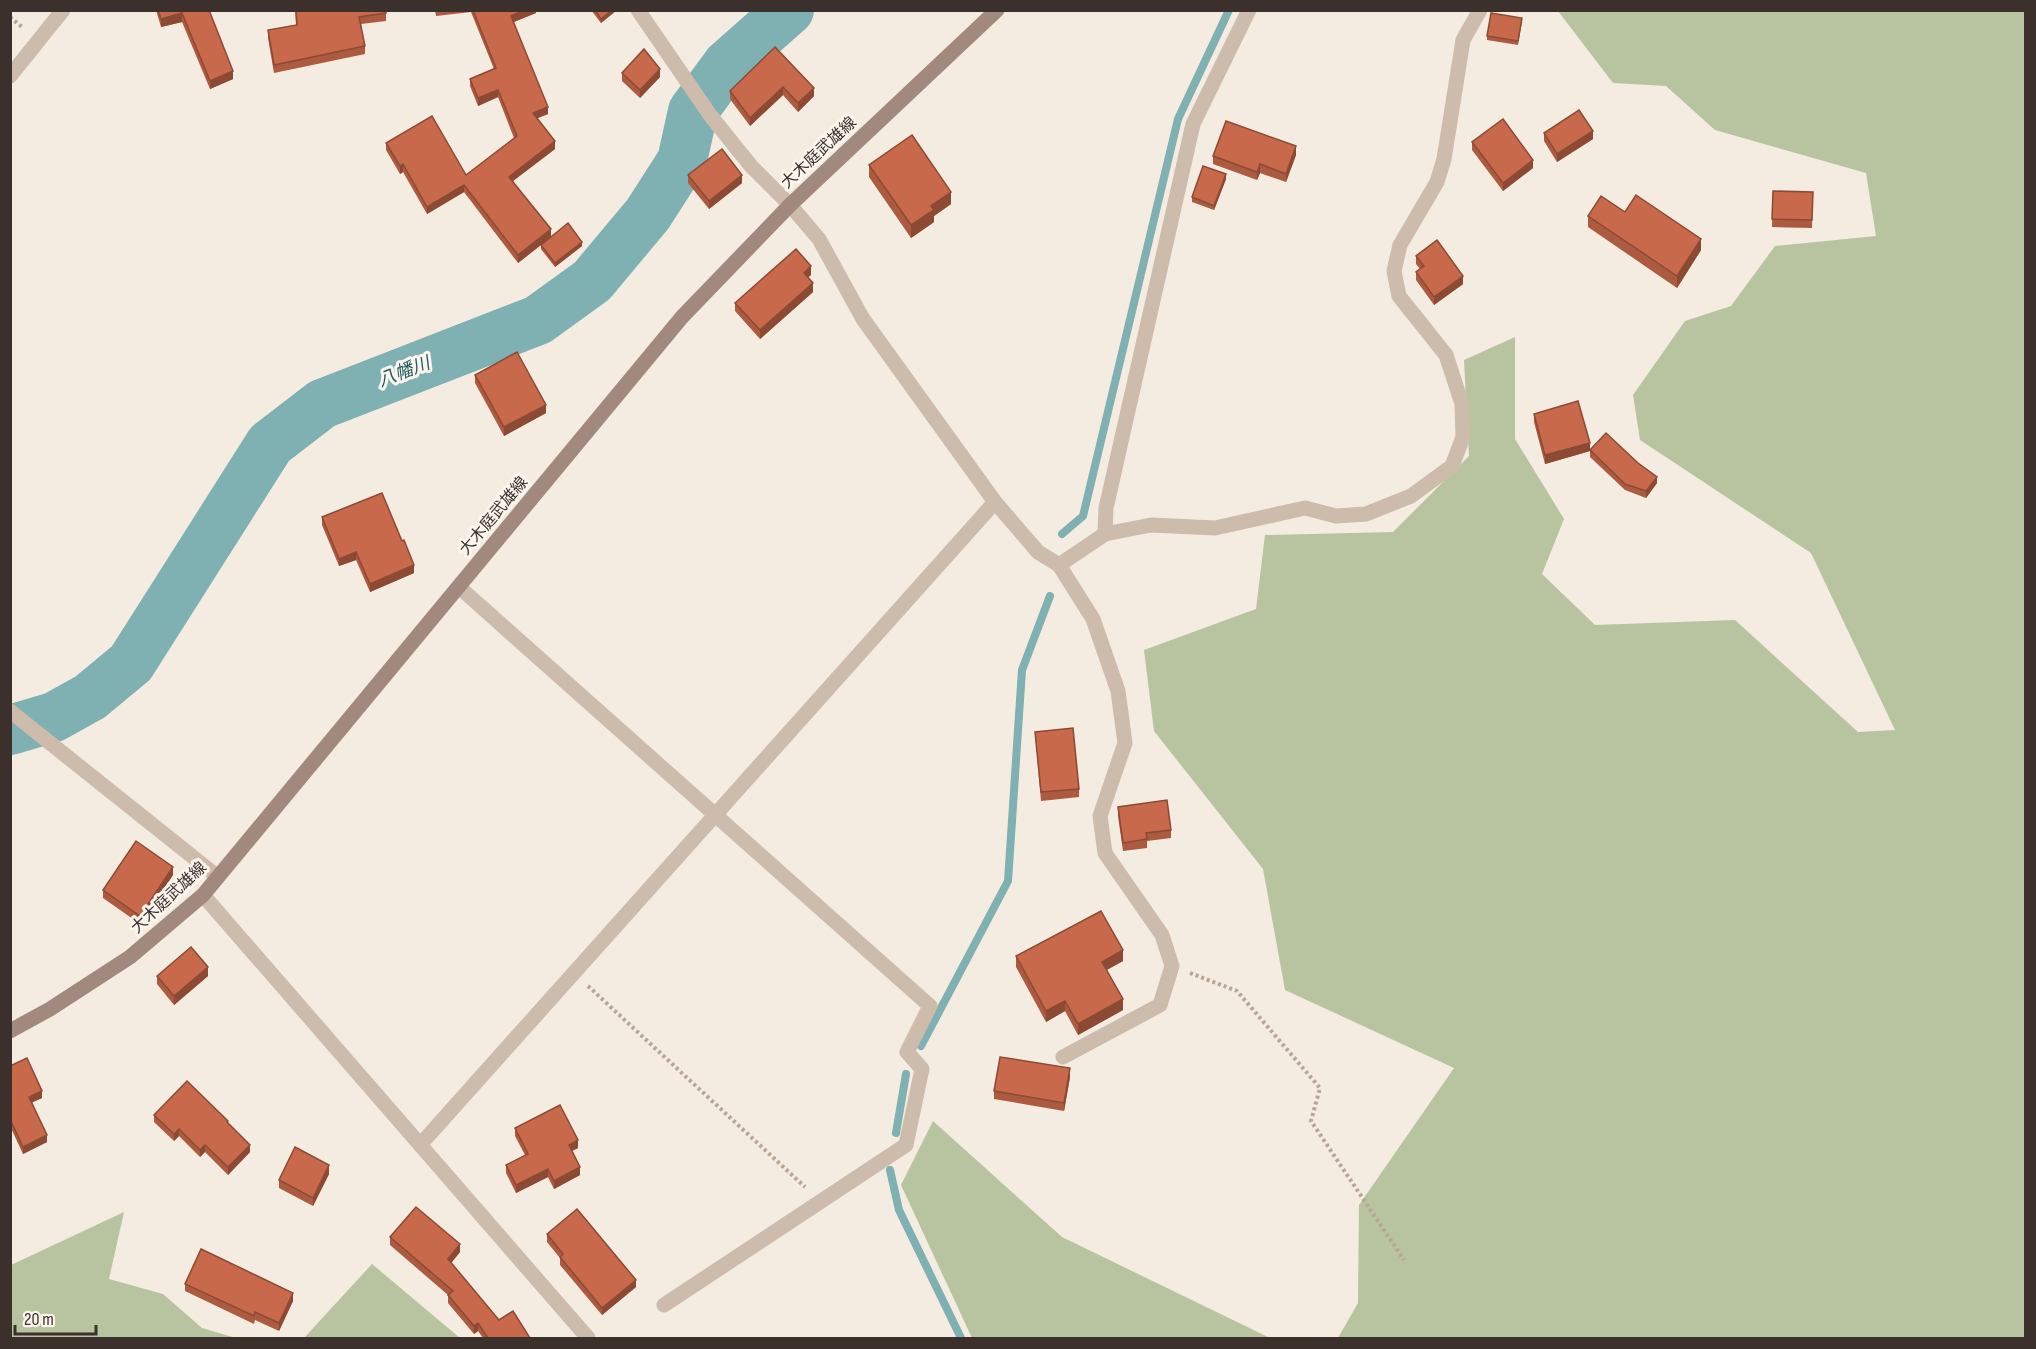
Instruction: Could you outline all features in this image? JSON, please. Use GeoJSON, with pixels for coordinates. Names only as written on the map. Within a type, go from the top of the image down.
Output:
{"type":"FeatureCollection","features":[{"type":"Feature","properties":{"kind":"main road","name":"大木庭武雄線"},"geometry":{"type":"LineString","coordinates":[[10,1031],[50,1009],[130,957],[203,895],[682,317],[790,205],[997,10]]}},
{"type":"Feature","properties":{"kind":"street"},"geometry":{"type":"LineString","coordinates":[[10,76],[63,10]]}},
{"type":"Feature","properties":{"kind":"street"},"geometry":{"type":"LineString","coordinates":[[638,10],[710,115],[751,166],[790,205],[819,239],[863,319],[995,502],[1038,552],[1059,565],[1093,619],[1118,691],[1125,743],[1100,816],[1105,853],[1162,935],[1172,966],[1160,1005],[1062,1057]]}},
{"type":"Feature","properties":{"kind":"street"},"geometry":{"type":"LineString","coordinates":[[1105,534],[1106,508],[1193,124],[1249,10]]}},
{"type":"Feature","properties":{"kind":"street"},"geometry":{"type":"LineString","coordinates":[[1059,565],[1105,534],[1150,525],[1215,528],[1305,507],[1336,516],[1366,514],[1411,496],[1452,465],[1463,437],[1462,404],[1446,355],[1400,296],[1394,272],[1400,245],[1439,175],[1444,159],[1464,40],[1480,10]]}},
{"type":"Feature","properties":{"kind":"street"},"geometry":{"type":"LineString","coordinates":[[420,1145],[995,502]]}},
{"type":"Feature","properties":{"kind":"street"},"geometry":{"type":"LineString","coordinates":[[459,587],[930,1006],[907,1052],[922,1070],[906,1145],[664,1305]]}},
{"type":"Feature","properties":{"kind":"street"},"geometry":{"type":"LineString","coordinates":[[11,712],[218,877]]}},
{"type":"Feature","properties":{"kind":"street"},"geometry":{"type":"LineString","coordinates":[[203,895],[588,1338]]}},
{"type":"Feature","properties":{"kind":"path"},"geometry":{"type":"LineString","coordinates":[[1172,966],[1237,991],[1320,1088],[1311,1120],[1404,1260]]}},
{"type":"Feature","properties":{"kind":"path"},"geometry":{"type":"LineString","coordinates":[[574,973],[820,1201]]}},
{"type":"Feature","properties":{"kind":"green space"},"geometry":{"type":"Polygon","coordinates":[[[1558,11],[2025,11],[2025,1338],[1338,1338],[1358,1303],[1359,1205],[1454,1068],[1285,990],[1263,869],[1154,731],[1144,650],[1256,609],[1265,535],[1393,532],[1469,456],[1464,360],[1515,337],[1515,439],[1564,519],[1542,574],[1595,625],[1735,620],[1858,732],[1895,730],[1811,553],[1640,440],[1633,395],[1685,321],[1731,306],[1775,246],[1876,236],[1866,173],[1715,130],[1666,86],[1613,83],[1558,11]]]}},
{"type":"Feature","properties":{"kind":"green space"},"geometry":{"type":"Polygon","coordinates":[[[933,1121],[1062,1237],[1270,1338],[972,1338],[901,1185],[933,1121]]]}},
{"type":"Feature","properties":{"kind":"green space"},"geometry":{"type":"Polygon","coordinates":[[[124,1212],[109,1279],[163,1294],[202,1328],[236,1338],[11,1338],[11,1265],[124,1212]]]}},
{"type":"Feature","properties":{"kind":"green space"},"geometry":{"type":"Polygon","coordinates":[[[372,1264],[460,1338],[304,1338],[372,1264]]]}},
{"type":"Feature","properties":{"kind":"building"},"geometry":{"type":"Polygon","coordinates":[[[158,10],[209,10],[233,71],[210,81],[182,13],[161,19],[158,10]]]}},
{"type":"Feature","properties":{"kind":"building"},"geometry":{"type":"Polygon","coordinates":[[[296,10],[386,10],[386,13],[359,17],[365,46],[274,65],[268,30],[297,25],[296,10]]]}},
{"type":"Feature","properties":{"kind":"building"},"geometry":{"type":"Polygon","coordinates":[[[473,10],[525,10],[511,16],[548,107],[533,113],[555,141],[509,177],[551,229],[518,255],[464,185],[427,207],[403,164],[400,166],[386,143],[432,116],[466,175],[517,136],[498,90],[478,98],[470,79],[496,68],[473,10]]]}},
{"type":"Feature","properties":{"kind":"building"},"geometry":{"type":"Polygon","coordinates":[[[595,10],[612,10],[601,19],[595,10]]]}},
{"type":"Feature","properties":{"kind":"building"},"geometry":{"type":"Polygon","coordinates":[[[1491,13],[1522,18],[1518,41],[1487,36],[1491,13]]]}},
{"type":"Feature","properties":{"kind":"building"},"geometry":{"type":"Polygon","coordinates":[[[775,47],[814,88],[798,103],[783,87],[750,118],[730,91],[775,47]]]}},
{"type":"Feature","properties":{"kind":"building"},"geometry":{"type":"Polygon","coordinates":[[[644,49],[660,69],[640,90],[622,73],[644,49]]]}},
{"type":"Feature","properties":{"kind":"building"},"geometry":{"type":"Polygon","coordinates":[[[1579,110],[1593,131],[1557,154],[1544,133],[1579,110]]]}},
{"type":"Feature","properties":{"kind":"building"},"geometry":{"type":"Polygon","coordinates":[[[1503,119],[1533,160],[1503,183],[1472,142],[1503,119]]]}},
{"type":"Feature","properties":{"kind":"building"},"geometry":{"type":"Polygon","coordinates":[[[1226,121],[1296,146],[1286,174],[1260,164],[1257,172],[1213,156],[1226,121]]]}},
{"type":"Feature","properties":{"kind":"building"},"geometry":{"type":"Polygon","coordinates":[[[912,135],[951,192],[931,206],[934,210],[911,225],[869,165],[912,135]]]}},
{"type":"Feature","properties":{"kind":"building"},"geometry":{"type":"Polygon","coordinates":[[[722,149],[742,175],[709,201],[688,175],[722,149]]]}},
{"type":"Feature","properties":{"kind":"building"},"geometry":{"type":"Polygon","coordinates":[[[1203,166],[1226,174],[1214,206],[1192,197],[1203,166]]]}},
{"type":"Feature","properties":{"kind":"building"},"geometry":{"type":"Polygon","coordinates":[[[1773,191],[1813,192],[1812,220],[1772,219],[1773,191]]]}},
{"type":"Feature","properties":{"kind":"building"},"geometry":{"type":"Polygon","coordinates":[[[1636,195],[1701,239],[1677,276],[1588,216],[1601,196],[1625,212],[1636,195]]]}},
{"type":"Feature","properties":{"kind":"building"},"geometry":{"type":"Polygon","coordinates":[[[568,223],[582,242],[555,263],[541,245],[568,223]]]}},
{"type":"Feature","properties":{"kind":"building"},"geometry":{"type":"Polygon","coordinates":[[[1437,240],[1463,276],[1434,297],[1416,272],[1424,266],[1416,256],[1437,240]]]}},
{"type":"Feature","properties":{"kind":"building"},"geometry":{"type":"Polygon","coordinates":[[[796,249],[811,266],[804,273],[813,283],[760,330],[735,303],[796,249]]]}},
{"type":"Feature","properties":{"kind":"building"},"geometry":{"type":"Polygon","coordinates":[[[517,352],[546,405],[504,427],[475,375],[517,352]]]}},
{"type":"Feature","properties":{"kind":"building"},"geometry":{"type":"Polygon","coordinates":[[[1578,401],[1590,443],[1545,455],[1534,414],[1578,401]]]}},
{"type":"Feature","properties":{"kind":"building"},"geometry":{"type":"Polygon","coordinates":[[[1606,433],[1638,463],[1657,477],[1646,491],[1625,484],[1590,450],[1606,433]]]}},
{"type":"Feature","properties":{"kind":"building"},"geometry":{"type":"Polygon","coordinates":[[[382,493],[414,565],[370,584],[356,552],[339,559],[322,517],[382,493]]]}},
{"type":"Feature","properties":{"kind":"building"},"geometry":{"type":"Polygon","coordinates":[[[1073,728],[1079,789],[1041,792],[1035,732],[1073,728]]]}},
{"type":"Feature","properties":{"kind":"building"},"geometry":{"type":"Polygon","coordinates":[[[1167,800],[1171,830],[1146,833],[1147,839],[1123,843],[1118,807],[1167,800]]]}},
{"type":"Feature","properties":{"kind":"building"},"geometry":{"type":"Polygon","coordinates":[[[136,841],[173,867],[140,916],[103,890],[136,841]]]}},
{"type":"Feature","properties":{"kind":"building"},"geometry":{"type":"Polygon","coordinates":[[[1101,911],[1123,950],[1102,962],[1123,999],[1078,1024],[1065,1001],[1046,1011],[1016,956],[1101,911]]]}},
{"type":"Feature","properties":{"kind":"building"},"geometry":{"type":"Polygon","coordinates":[[[191,947],[208,967],[174,996],[157,976],[191,947]]]}},
{"type":"Feature","properties":{"kind":"building"},"geometry":{"type":"Polygon","coordinates":[[[1000,1057],[1070,1068],[1064,1103],[994,1091],[1000,1057]]]}},
{"type":"Feature","properties":{"kind":"building"},"geometry":{"type":"Polygon","coordinates":[[[27,1058],[42,1091],[29,1097],[47,1135],[23,1147],[10,1119],[10,1066],[27,1058]]]}},
{"type":"Feature","properties":{"kind":"building"},"geometry":{"type":"Polygon","coordinates":[[[187,1081],[250,1145],[228,1167],[205,1145],[200,1150],[179,1129],[174,1134],[154,1115],[187,1081]]]}},
{"type":"Feature","properties":{"kind":"building"},"geometry":{"type":"Polygon","coordinates":[[[560,1105],[578,1140],[569,1145],[580,1167],[554,1181],[548,1169],[516,1185],[506,1165],[528,1154],[515,1128],[560,1105]]]}},
{"type":"Feature","properties":{"kind":"building"},"geometry":{"type":"Polygon","coordinates":[[[295,1147],[329,1165],[313,1198],[279,1180],[295,1147]]]}},
{"type":"Feature","properties":{"kind":"building"},"geometry":{"type":"Polygon","coordinates":[[[416,1207],[460,1244],[448,1259],[499,1320],[513,1311],[530,1338],[488,1338],[478,1323],[474,1326],[448,1295],[453,1291],[390,1237],[416,1207]]]}},
{"type":"Feature","properties":{"kind":"building"},"geometry":{"type":"Polygon","coordinates":[[[577,1209],[636,1280],[602,1308],[560,1257],[563,1254],[547,1234],[577,1209]]]}},
{"type":"Feature","properties":{"kind":"building"},"geometry":{"type":"Polygon","coordinates":[[[201,1249],[293,1293],[279,1323],[255,1312],[254,1316],[185,1284],[201,1249]]]}},
{"type":"Feature","properties":{"kind":"waterway","name":"八幡川"},"geometry":{"type":"LineString","coordinates":[[10,730],[54,717],[90,697],[131,663],[270,444],[322,404],[538,320],[592,281],[648,214],[682,161],[693,111],[727,65],[789,10]]}},
{"type":"Feature","properties":{"kind":"waterway"},"geometry":{"type":"LineString","coordinates":[[1062,534],[1083,516],[1178,119],[1229,10]]}},
{"type":"Feature","properties":{"kind":"waterway"},"geometry":{"type":"LineString","coordinates":[[921,1046],[1008,881],[1022,670],[1050,596]]}},
{"type":"Feature","properties":{"kind":"waterway"},"geometry":{"type":"LineString","coordinates":[[896,1133],[906,1074]]}},
{"type":"Feature","properties":{"kind":"waterway"},"geometry":{"type":"LineString","coordinates":[[890,1170],[899,1210],[961,1338]]}}]}
